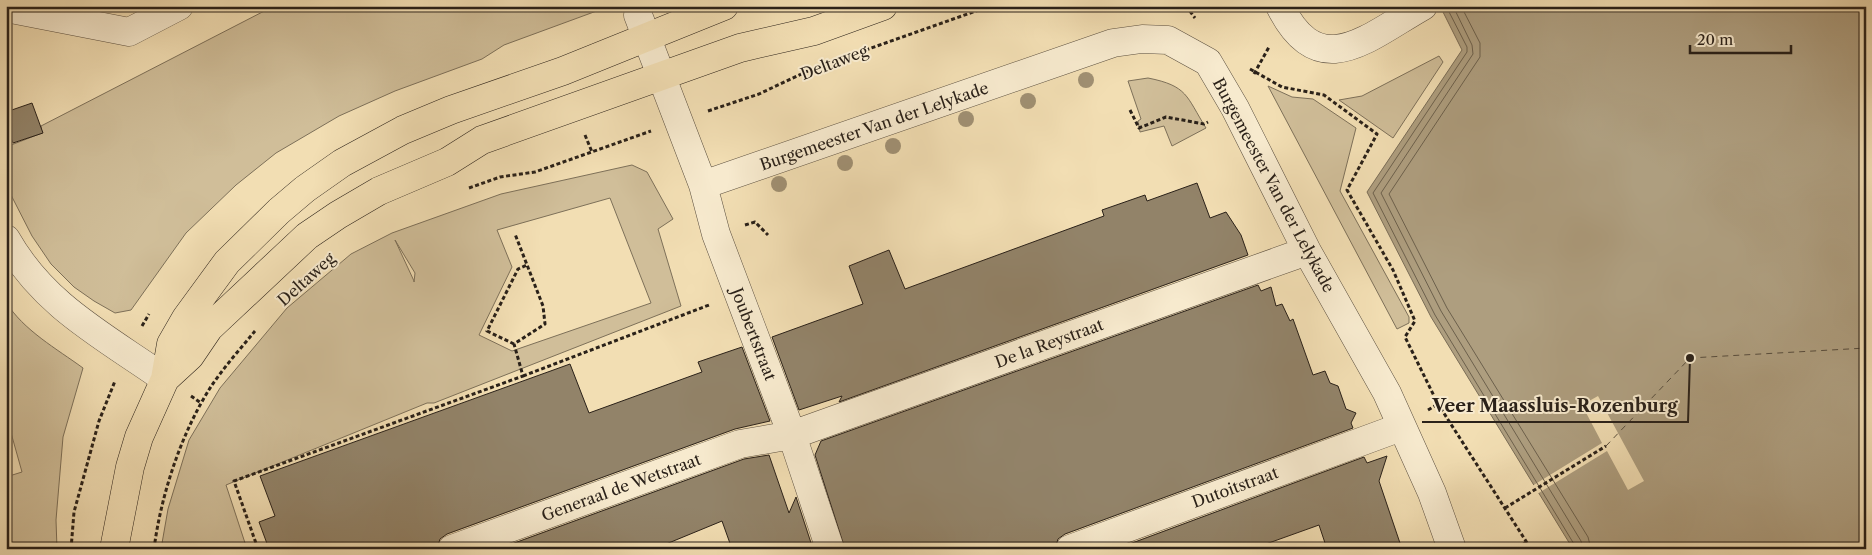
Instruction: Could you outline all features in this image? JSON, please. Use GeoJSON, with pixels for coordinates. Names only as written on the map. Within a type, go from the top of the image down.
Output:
{"type":"FeatureCollection","features":[{"type":"Feature","properties":{"kind":"main road","name":"Deltaweg"},"geometry":{"type":"LineString","coordinates":[[114,549],[118,516],[138,437],[165,379],[170,344],[214,279],[244,244],[305,189],[342,163],[403,130],[452,110],[563,71],[642,25],[724,6]]}},
{"type":"Feature","properties":{"kind":"main road","name":"Deltaweg"},"geometry":{"type":"LineString","coordinates":[[165,379],[190,356],[209,328],[307,236],[379,191],[447,162],[482,140],[762,42],[814,30],[883,6]]}},
{"type":"Feature","properties":{"kind":"street"},"geometry":{"type":"LineString","coordinates":[[6,8],[129,32],[179,6]]}},
{"type":"Feature","properties":{"kind":"street"},"geometry":{"type":"LineString","coordinates":[[1280,6],[1302,39],[1315,47],[1329,51],[1350,46],[1423,6]]}},
{"type":"Feature","properties":{"kind":"street"},"geometry":{"type":"LineString","coordinates":[[642,25],[679,120]]}},
{"type":"Feature","properties":{"kind":"street","name":"Burgemeester Van der Lelykade"},"geometry":{"type":"LineString","coordinates":[[703,185],[1113,43],[1132,40],[1168,40],[1208,62],[1235,108],[1306,251],[1387,393],[1432,493],[1452,549]]}},
{"type":"Feature","properties":{"kind":"street","name":"Joubertstraat"},"geometry":{"type":"LineString","coordinates":[[679,120],[703,185],[716,234],[792,435],[830,549]]}},
{"type":"Feature","properties":{"kind":"street"},"geometry":{"type":"LineString","coordinates":[[6,239],[30,277],[62,308],[165,379]]}},
{"type":"Feature","properties":{"kind":"street","name":"De la Reystraat"},"geometry":{"type":"LineString","coordinates":[[792,435],[1306,251]]}},
{"type":"Feature","properties":{"kind":"street","name":"Dutoitstraat"},"geometry":{"type":"LineString","coordinates":[[1070,549],[1401,427]]}},
{"type":"Feature","properties":{"kind":"street","name":"Generaal de Wetstraat"},"geometry":{"type":"LineString","coordinates":[[452,549],[740,444],[792,435]]}},
{"type":"Feature","properties":{"kind":"path","name":"Deltaweg"},"geometry":{"type":"LineString","coordinates":[[464,189],[500,177],[535,172],[679,120],[759,94],[812,69],[990,6]]}},
{"type":"Feature","properties":{"kind":"path"},"geometry":{"type":"LineString","coordinates":[[1255,73],[1282,87],[1324,95],[1377,134],[1347,190],[1393,270],[1415,321],[1405,337],[1438,404],[1531,549]]}},
{"type":"Feature","properties":{"kind":"path"},"geometry":{"type":"LineString","coordinates":[[1130,110],[1139,128],[1166,117],[1204,124],[1235,108]]}},
{"type":"Feature","properties":{"kind":"path"},"geometry":{"type":"LineString","coordinates":[[586,136],[592,152]]}},
{"type":"Feature","properties":{"kind":"path"},"geometry":{"type":"LineString","coordinates":[[514,234],[543,306],[545,324],[514,344]]}},
{"type":"Feature","properties":{"kind":"path"},"geometry":{"type":"LineString","coordinates":[[523,376],[514,344],[487,331],[518,269],[527,265]]}},
{"type":"Feature","properties":{"kind":"path"},"geometry":{"type":"LineString","coordinates":[[258,549],[234,481],[523,376],[739,294]]}},
{"type":"Feature","properties":{"kind":"path"},"geometry":{"type":"LineString","coordinates":[[154,549],[157,526],[169,480],[201,403],[214,383],[257,328]]}},
{"type":"Feature","properties":{"kind":"path"},"geometry":{"type":"LineString","coordinates":[[1505,508],[1606,446]]}},
{"type":"Feature","properties":{"kind":"path"},"geometry":{"type":"LineString","coordinates":[[1518,549],[1526,542]]}},
{"type":"Feature","properties":{"kind":"shaded area"},"geometry":{"type":"Polygon","coordinates":[[[274,6],[603,6],[602,9],[504,45],[482,59],[395,91],[339,116],[276,153],[236,185],[186,233],[131,310],[115,313],[74,287],[51,264],[32,236],[6,182],[6,147],[42,133],[41,126],[274,6]]]}},
{"type":"Feature","properties":{"kind":"shaded area"},"geometry":{"type":"Polygon","coordinates":[[[1439,56],[1443,62],[1393,138],[1339,100],[1362,96],[1439,56]]]}},
{"type":"Feature","properties":{"kind":"shaded area"},"geometry":{"type":"Polygon","coordinates":[[[1148,78],[1161,81],[1179,89],[1189,100],[1206,128],[1172,146],[1164,126],[1140,132],[1138,121],[1141,119],[1128,81],[1148,78]]]}},
{"type":"Feature","properties":{"kind":"shaded area"},"geometry":{"type":"Polygon","coordinates":[[[1268,86],[1292,97],[1313,99],[1356,128],[1340,191],[1409,317],[1409,323],[1397,329],[1268,86]]]}},
{"type":"Feature","properties":{"kind":"shaded area"},"geometry":{"type":"Polygon","coordinates":[[[632,165],[647,172],[673,219],[658,229],[681,306],[434,403],[427,403],[226,485],[247,549],[161,549],[168,509],[189,440],[220,388],[287,308],[351,254],[392,233],[501,194],[632,165]],[[610,198],[497,230],[512,267],[479,335],[512,351],[651,303],[610,198]],[[395,240],[414,281],[414,282],[415,273],[395,240]]]}},
{"type":"Feature","properties":{"kind":"shaded area"},"geometry":{"type":"Polygon","coordinates":[[[6,302],[31,330],[83,368],[63,437],[56,520],[57,549],[6,549],[6,477],[22,472],[6,415],[6,302]]]}},
{"type":"Feature","properties":{"kind":"water"},"geometry":{"type":"Polygon","coordinates":[[[1440,6],[1866,6],[1866,549],[1573,549],[1431,317],[1367,192],[1462,50],[1440,6]]]}},
{"type":"Feature","properties":{"kind":"pier"},"geometry":{"type":"Polygon","coordinates":[[[1598,396],[1644,481],[1628,490],[1607,451],[1537,494],[1532,486],[1602,443],[1582,405],[1598,396]]]}},
{"type":"Feature","properties":{"kind":"building"},"geometry":{"type":"Polygon","coordinates":[[[32,103],[43,133],[13,143],[6,125],[6,112],[32,103]]]}},
{"type":"Feature","properties":{"kind":"building"},"geometry":{"type":"Polygon","coordinates":[[[1197,183],[1210,218],[1226,212],[1241,235],[1248,255],[839,402],[842,396],[799,410],[772,337],[863,304],[849,266],[889,250],[905,289],[1104,216],[1102,210],[1145,195],[1147,201],[1197,183]]]}},
{"type":"Feature","properties":{"kind":"building"},"geometry":{"type":"Polygon","coordinates":[[[1258,285],[1261,291],[1271,287],[1276,306],[1282,304],[1290,321],[1293,319],[1313,375],[1325,371],[1330,383],[1338,386],[1346,409],[1356,413],[1351,423],[1353,428],[1065,534],[1058,539],[1055,549],[845,549],[815,455],[821,441],[1258,285]]]}},
{"type":"Feature","properties":{"kind":"building"},"geometry":{"type":"Polygon","coordinates":[[[742,347],[770,421],[735,429],[447,534],[440,539],[437,549],[269,549],[259,522],[275,516],[260,476],[570,364],[589,413],[702,372],[698,362],[742,347]]]}},
{"type":"Feature","properties":{"kind":"building"},"geometry":{"type":"Polygon","coordinates":[[[769,455],[789,513],[796,497],[813,549],[732,549],[722,521],[654,549],[498,549],[744,459],[769,455]]]}},
{"type":"Feature","properties":{"kind":"building"},"geometry":{"type":"Polygon","coordinates":[[[1387,456],[1379,481],[1402,549],[1327,549],[1319,525],[1252,549],[1116,549],[1364,457],[1367,463],[1387,456]]]}},
{"type":"Feature","properties":{"kind":"ferry route"},"geometry":{"type":"LineString","coordinates":[[1606,446],[1690,358],[1866,348]]}},
{"type":"Feature","properties":{"kind":"place","name":"Veer Maassluis-Rozenburg"},"geometry":{"type":"Point","coordinates":[1690,358]}}]}
